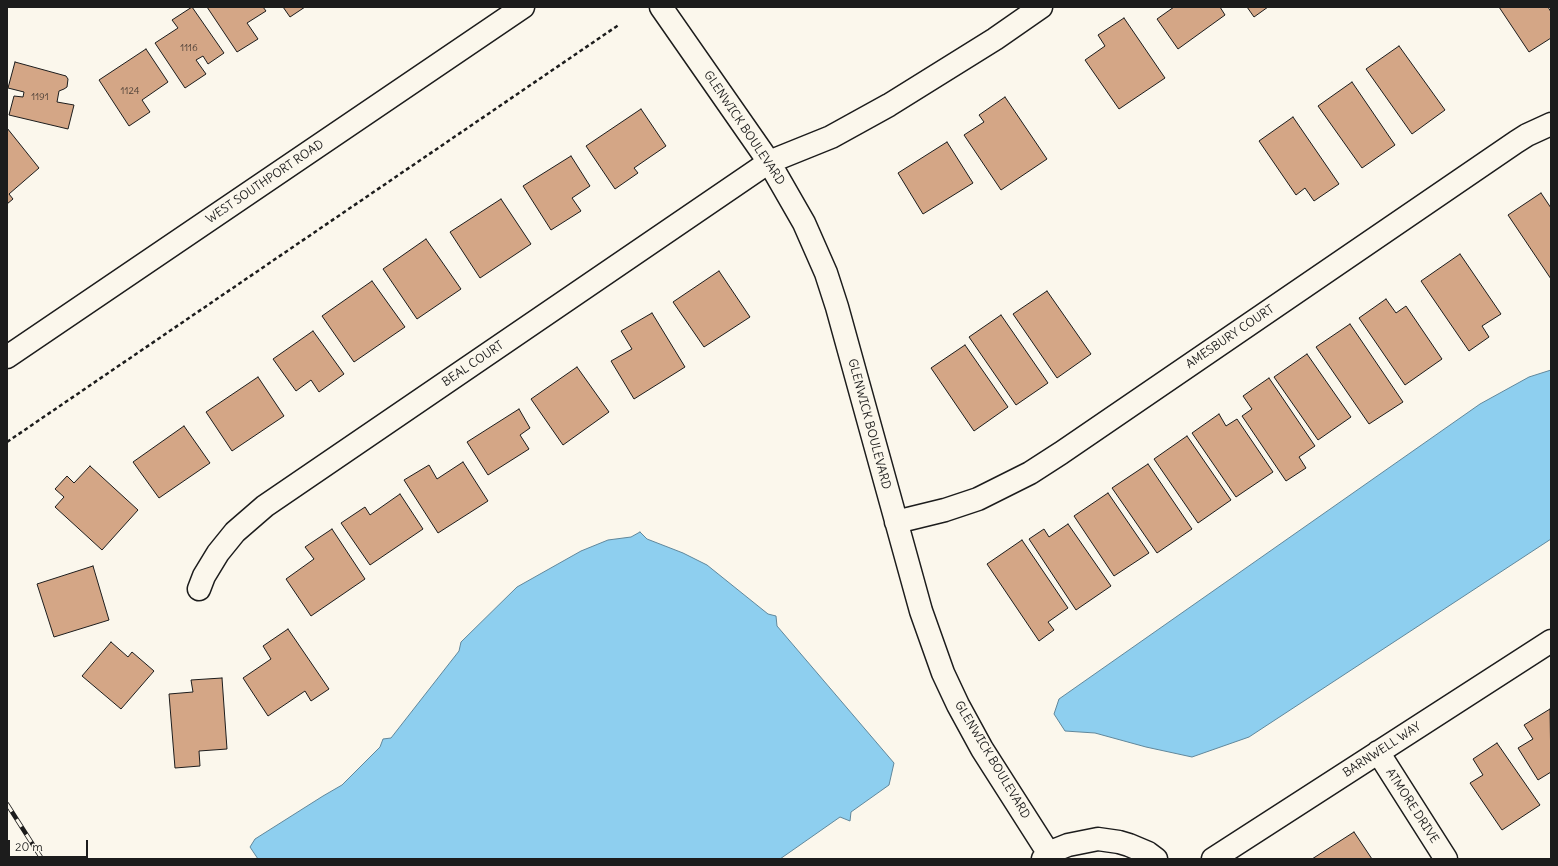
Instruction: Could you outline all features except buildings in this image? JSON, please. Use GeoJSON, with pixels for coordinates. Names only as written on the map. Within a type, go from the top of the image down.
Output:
{"type":"FeatureCollection","features":[{"type":"Feature","properties":{"kind":"street","name":"WEST SOUTHPORT ROAD"},"geometry":{"type":"LineString","coordinates":[[7,357],[523,7]]}},
{"type":"Feature","properties":{"kind":"street","name":"GLENWICK BOULEVARD"},"geometry":{"type":"LineString","coordinates":[[661,7],[769,162],[804,223],[831,289],[843,327],[921,611],[943,673],[958,705],[982,749],[1046,857],[1068,845],[1098,839],[1129,845],[1148,853],[1156,859]]}},
{"type":"Feature","properties":{"kind":"street","name":"BEAL COURT"},"geometry":{"type":"LineString","coordinates":[[199,589],[204,576],[218,553],[235,532],[265,506],[769,162],[831,137],[889,105],[994,39],[1041,7]]}},
{"type":"Feature","properties":{"kind":"street","name":"AMESBURY COURT"},"geometry":{"type":"LineString","coordinates":[[896,522],[945,510],[978,499],[1030,473],[1516,142],[1551,124]]}},
{"type":"Feature","properties":{"kind":"street","name":"BARNWELL WAY"},"geometry":{"type":"LineString","coordinates":[[1213,859],[1551,641]]}},
{"type":"Feature","properties":{"kind":"street","name":"ATMORE DRIVE"},"geometry":{"type":"LineString","coordinates":[[1378,752],[1446,859]]}},
{"type":"Feature","properties":{"kind":"path"},"geometry":{"type":"LineString","coordinates":[[7,442],[620,24]]}},
{"type":"Feature","properties":{"kind":"water"},"geometry":{"type":"Polygon","coordinates":[[[1551,370],[1551,539],[1249,737],[1192,757],[1146,747],[1095,733],[1065,731],[1054,714],[1059,699],[1480,404],[1529,377],[1551,370]]]}},
{"type":"Feature","properties":{"kind":"water"},"geometry":{"type":"Polygon","coordinates":[[[640,532],[647,539],[683,553],[707,565],[768,614],[776,616],[777,626],[894,763],[889,785],[851,812],[850,821],[840,817],[780,859],[258,859],[250,847],[255,839],[342,785],[380,747],[383,739],[391,738],[459,651],[461,642],[517,587],[581,551],[608,540],[631,537],[640,532]]]}},
{"type":"Feature","properties":{"kind":"railway"},"geometry":{"type":"LineString","coordinates":[[7,804],[42,859]]}}]}
